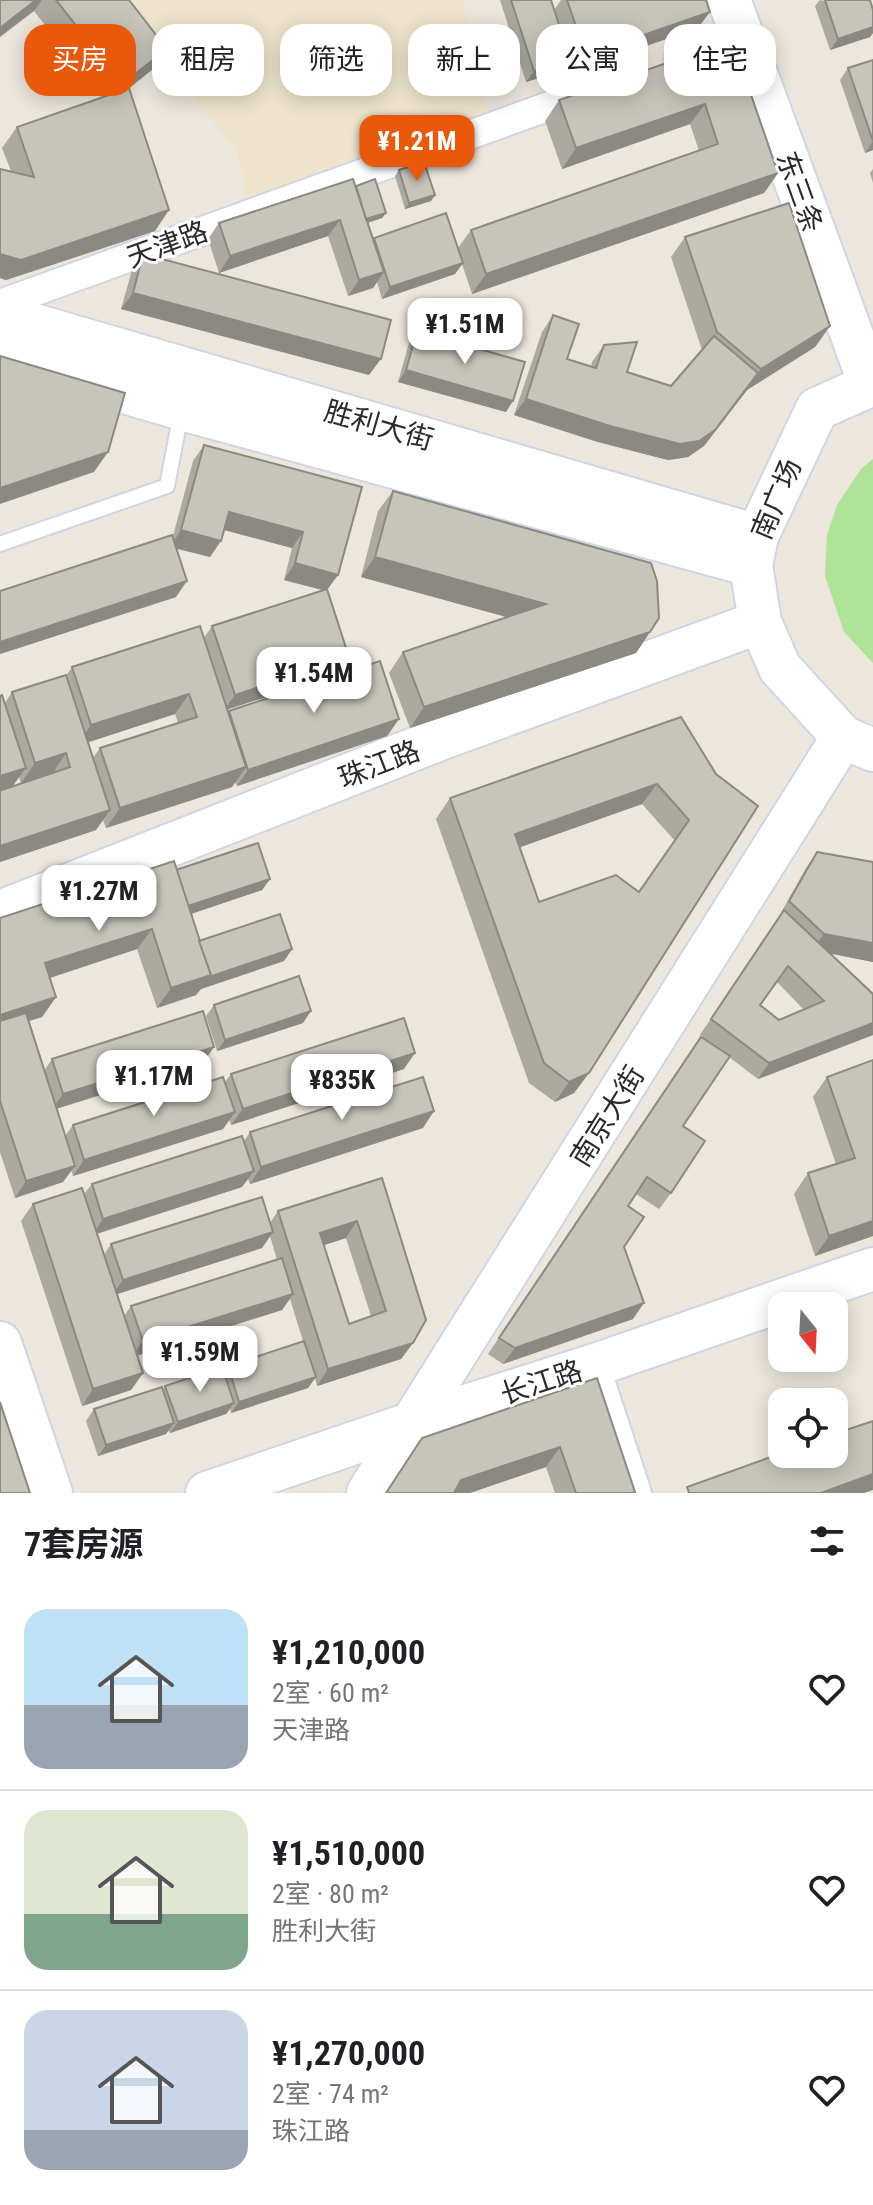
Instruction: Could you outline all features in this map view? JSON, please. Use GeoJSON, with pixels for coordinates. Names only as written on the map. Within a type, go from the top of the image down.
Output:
{"type":"FeatureCollection","features":[{"type":"Feature","properties":{"kind":"main road","name":"东三条"},"geometry":{"type":"LineString","coordinates":[[735,18],[872,384]]}},
{"type":"Feature","properties":{"kind":"main road","name":"胜利大街"},"geometry":{"type":"LineString","coordinates":[[0,315],[754,550]]}},
{"type":"Feature","properties":{"kind":"main road","name":"胜利大街"},"geometry":{"type":"LineString","coordinates":[[0,355],[182,409],[754,550]]}},
{"type":"Feature","properties":{"kind":"main road","name":"南广场"},"geometry":{"type":"LineString","coordinates":[[858,744],[780,668],[760,622],[754,550],[817,409],[872,384]]}},
{"type":"Feature","properties":{"kind":"main road","name":"珠江路"},"geometry":{"type":"LineString","coordinates":[[0,912],[445,737],[760,622]]}},
{"type":"Feature","properties":{"kind":"main road","name":"南京大街"},"geometry":{"type":"LineString","coordinates":[[368,1493],[858,744]]}},
{"type":"Feature","properties":{"kind":"main road","name":"长江路"},"geometry":{"type":"LineString","coordinates":[[207,1493],[873,1269]]}},
{"type":"Feature","properties":{"kind":"main road"},"geometry":{"type":"LineString","coordinates":[[0,1343],[51,1493]]}},
{"type":"Feature","properties":{"kind":"street"},"geometry":{"type":"LineString","coordinates":[[652,69],[735,18]]}},
{"type":"Feature","properties":{"kind":"street","name":"天津路"},"geometry":{"type":"LineString","coordinates":[[0,304],[578,96]]}},
{"type":"Feature","properties":{"kind":"street"},"geometry":{"type":"LineString","coordinates":[[595,1365],[637,1493]]}},
{"type":"Feature","properties":{"kind":"lane"},"geometry":{"type":"LineString","coordinates":[[0,544],[167,486],[182,409]]}},
{"type":"Feature","properties":{"kind":"shaded area"},"geometry":{"type":"Polygon","coordinates":[[[109,0],[462,0],[468,24],[408,24],[408,96],[484,96],[488,111],[248,199],[236,149],[191,96],[264,96],[264,24],[152,24],[152,50],[136,32],[136,24],[129,24],[109,0]]]}},
{"type":"Feature","properties":{"kind":"green space"},"geometry":{"type":"Polygon","coordinates":[[[873,459],[873,663],[844,632],[825,576],[827,535],[837,505],[861,469],[873,459]]]}},
{"type":"Feature","properties":{"kind":"building"},"geometry":{"type":"Polygon","coordinates":[[[0,0],[36,0],[0,28],[0,0]]]}},
{"type":"Feature","properties":{"kind":"building"},"geometry":{"type":"Polygon","coordinates":[[[56,0],[129,0],[152,30],[152,61],[136,73],[136,24],[75,24],[56,0]]]}},
{"type":"Feature","properties":{"kind":"building"},"geometry":{"type":"Polygon","coordinates":[[[511,0],[551,0],[559,24],[536,24],[536,70],[534,71],[511,0]]]}},
{"type":"Feature","properties":{"kind":"building"},"geometry":{"type":"Polygon","coordinates":[[[567,0],[706,0],[710,12],[675,24],[664,24],[664,28],[648,34],[648,24],[575,24],[567,0]]]}},
{"type":"Feature","properties":{"kind":"building"},"geometry":{"type":"Polygon","coordinates":[[[825,0],[870,0],[873,27],[838,39],[825,0]]]}},
{"type":"Feature","properties":{"kind":"building"},"geometry":{"type":"Polygon","coordinates":[[[873,60],[873,141],[848,68],[873,60]]]}},
{"type":"Feature","properties":{"kind":"building"},"geometry":{"type":"Polygon","coordinates":[[[664,64],[664,96],[751,96],[778,173],[486,274],[471,230],[718,144],[705,104],[576,148],[559,100],[571,96],[648,96],[648,69],[664,64]]]}},
{"type":"Feature","properties":{"kind":"building"},"geometry":{"type":"Polygon","coordinates":[[[106,96],[132,96],[169,210],[21,260],[0,254],[0,169],[34,177],[17,127],[106,96]]]}},
{"type":"Feature","properties":{"kind":"building"},"geometry":{"type":"Polygon","coordinates":[[[424,162],[435,195],[409,203],[399,170],[424,162]]]}},
{"type":"Feature","properties":{"kind":"building"},"geometry":{"type":"Polygon","coordinates":[[[353,179],[384,272],[359,280],[340,220],[230,256],[219,223],[353,179]]]}},
{"type":"Feature","properties":{"kind":"building"},"geometry":{"type":"Polygon","coordinates":[[[375,179],[386,213],[366,219],[356,186],[375,179]]]}},
{"type":"Feature","properties":{"kind":"building"},"geometry":{"type":"Polygon","coordinates":[[[789,203],[830,326],[761,369],[717,332],[685,237],[789,203]]]}},
{"type":"Feature","properties":{"kind":"building"},"geometry":{"type":"Polygon","coordinates":[[[446,213],[463,263],[390,287],[374,238],[446,213]]]}},
{"type":"Feature","properties":{"kind":"building"},"geometry":{"type":"Polygon","coordinates":[[[143,254],[391,320],[381,359],[133,293],[143,254]]]}},
{"type":"Feature","properties":{"kind":"building"},"geometry":{"type":"Polygon","coordinates":[[[553,315],[579,324],[567,359],[596,368],[604,345],[637,342],[627,372],[671,386],[714,336],[758,373],[715,430],[699,441],[680,444],[610,426],[526,399],[553,315]]]}},
{"type":"Feature","properties":{"kind":"building"},"geometry":{"type":"Polygon","coordinates":[[[417,331],[525,362],[513,401],[406,370],[417,331]]]}},
{"type":"Feature","properties":{"kind":"building"},"geometry":{"type":"Polygon","coordinates":[[[0,356],[125,393],[108,452],[0,488],[0,356]]]}},
{"type":"Feature","properties":{"kind":"building"},"geometry":{"type":"Polygon","coordinates":[[[204,445],[362,487],[338,575],[295,563],[303,532],[229,512],[221,541],[181,530],[204,445]]]}},
{"type":"Feature","properties":{"kind":"building"},"geometry":{"type":"Polygon","coordinates":[[[393,491],[651,563],[657,581],[659,618],[650,632],[424,707],[403,652],[546,604],[375,557],[393,491]]]}},
{"type":"Feature","properties":{"kind":"building"},"geometry":{"type":"Polygon","coordinates":[[[172,535],[187,581],[0,642],[0,591],[172,535]]]}},
{"type":"Feature","properties":{"kind":"building"},"geometry":{"type":"Polygon","coordinates":[[[327,589],[349,657],[235,695],[212,626],[327,589]]]}},
{"type":"Feature","properties":{"kind":"building"},"geometry":{"type":"Polygon","coordinates":[[[200,626],[246,767],[120,808],[100,748],[197,717],[189,694],[91,725],[72,667],[200,626]]]}},
{"type":"Feature","properties":{"kind":"building"},"geometry":{"type":"Polygon","coordinates":[[[380,661],[399,719],[248,770],[229,711],[380,661]]]}},
{"type":"Feature","properties":{"kind":"building"},"geometry":{"type":"Polygon","coordinates":[[[66,675],[110,810],[0,846],[0,785],[2,790],[70,767],[66,753],[35,763],[12,692],[66,675]]]}},
{"type":"Feature","properties":{"kind":"building"},"geometry":{"type":"Polygon","coordinates":[[[0,696],[26,768],[0,776],[0,696]]]}},
{"type":"Feature","properties":{"kind":"building"},"geometry":{"type":"Polygon","coordinates":[[[681,717],[716,774],[758,806],[589,1073],[569,1082],[544,1063],[450,798],[681,717]],[[657,784],[515,834],[539,902],[616,875],[639,892],[689,820],[657,784]]]}},
{"type":"Feature","properties":{"kind":"building"},"geometry":{"type":"Polygon","coordinates":[[[258,843],[270,879],[188,906],[176,870],[258,843]]]}},
{"type":"Feature","properties":{"kind":"building"},"geometry":{"type":"Polygon","coordinates":[[[817,852],[873,862],[873,943],[824,934],[789,901],[817,852]]]}},
{"type":"Feature","properties":{"kind":"building"},"geometry":{"type":"Polygon","coordinates":[[[174,861],[211,975],[171,988],[152,929],[45,963],[56,997],[0,1015],[0,918],[174,861]]]}},
{"type":"Feature","properties":{"kind":"building"},"geometry":{"type":"Polygon","coordinates":[[[784,910],[873,994],[873,1023],[769,1063],[711,1019],[784,910]],[[788,966],[760,1005],[779,1020],[824,1001],[788,966]]]}},
{"type":"Feature","properties":{"kind":"building"},"geometry":{"type":"Polygon","coordinates":[[[280,914],[292,949],[209,977],[211,975],[199,941],[280,914]]]}},
{"type":"Feature","properties":{"kind":"building"},"geometry":{"type":"Polygon","coordinates":[[[299,976],[311,1011],[225,1040],[214,1005],[299,976]]]}},
{"type":"Feature","properties":{"kind":"building"},"geometry":{"type":"Polygon","coordinates":[[[203,1011],[214,1047],[63,1094],[52,1059],[203,1011]]]}},
{"type":"Feature","properties":{"kind":"building"},"geometry":{"type":"Polygon","coordinates":[[[26,1013],[75,1166],[26,1181],[0,1101],[0,1021],[26,1013]]]}},
{"type":"Feature","properties":{"kind":"building"},"geometry":{"type":"Polygon","coordinates":[[[404,1018],[415,1053],[243,1109],[231,1074],[404,1018]]]}},
{"type":"Feature","properties":{"kind":"building"},"geometry":{"type":"Polygon","coordinates":[[[701,1037],[730,1056],[683,1126],[705,1141],[671,1193],[647,1177],[628,1206],[644,1217],[624,1247],[644,1303],[515,1348],[499,1338],[701,1037]]]}},
{"type":"Feature","properties":{"kind":"building"},"geometry":{"type":"Polygon","coordinates":[[[873,1060],[873,1221],[829,1236],[808,1173],[855,1158],[827,1077],[873,1060]]]}},
{"type":"Feature","properties":{"kind":"building"},"geometry":{"type":"Polygon","coordinates":[[[223,1077],[235,1112],[84,1160],[73,1125],[223,1077]]]}},
{"type":"Feature","properties":{"kind":"building"},"geometry":{"type":"Polygon","coordinates":[[[423,1077],[434,1111],[261,1167],[250,1132],[423,1077]]]}},
{"type":"Feature","properties":{"kind":"building"},"geometry":{"type":"Polygon","coordinates":[[[242,1136],[254,1171],[103,1219],[92,1184],[242,1136]]]}},
{"type":"Feature","properties":{"kind":"building"},"geometry":{"type":"Polygon","coordinates":[[[382,1178],[426,1320],[413,1343],[328,1369],[278,1211],[382,1178]],[[357,1221],[320,1233],[349,1324],[386,1311],[357,1221]]]}},
{"type":"Feature","properties":{"kind":"building"},"geometry":{"type":"Polygon","coordinates":[[[82,1188],[143,1373],[93,1389],[33,1204],[82,1188]]]}},
{"type":"Feature","properties":{"kind":"building"},"geometry":{"type":"Polygon","coordinates":[[[262,1197],[273,1232],[123,1280],[111,1244],[262,1197]]]}},
{"type":"Feature","properties":{"kind":"building"},"geometry":{"type":"Polygon","coordinates":[[[282,1258],[293,1294],[143,1341],[131,1306],[282,1258]]]}},
{"type":"Feature","properties":{"kind":"building"},"geometry":{"type":"Polygon","coordinates":[[[304,1341],[316,1377],[239,1402],[228,1366],[304,1341]]]}},
{"type":"Feature","properties":{"kind":"building"},"geometry":{"type":"Polygon","coordinates":[[[222,1367],[234,1403],[178,1422],[165,1386],[222,1367]]]}},
{"type":"Feature","properties":{"kind":"building"},"geometry":{"type":"Polygon","coordinates":[[[597,1378],[635,1492],[576,1493],[560,1447],[461,1480],[454,1493],[386,1493],[422,1438],[597,1378]]]}},
{"type":"Feature","properties":{"kind":"building"},"geometry":{"type":"Polygon","coordinates":[[[162,1387],[174,1423],[106,1445],[94,1409],[162,1387]]]}},
{"type":"Feature","properties":{"kind":"building"},"geometry":{"type":"Polygon","coordinates":[[[0,1402],[30,1493],[0,1493],[0,1402]]]}},
{"type":"Feature","properties":{"kind":"building"},"geometry":{"type":"Polygon","coordinates":[[[873,1421],[873,1474],[821,1493],[689,1493],[687,1487],[768,1458],[768,1468],[848,1468],[848,1429],[873,1421]]]}}]}
